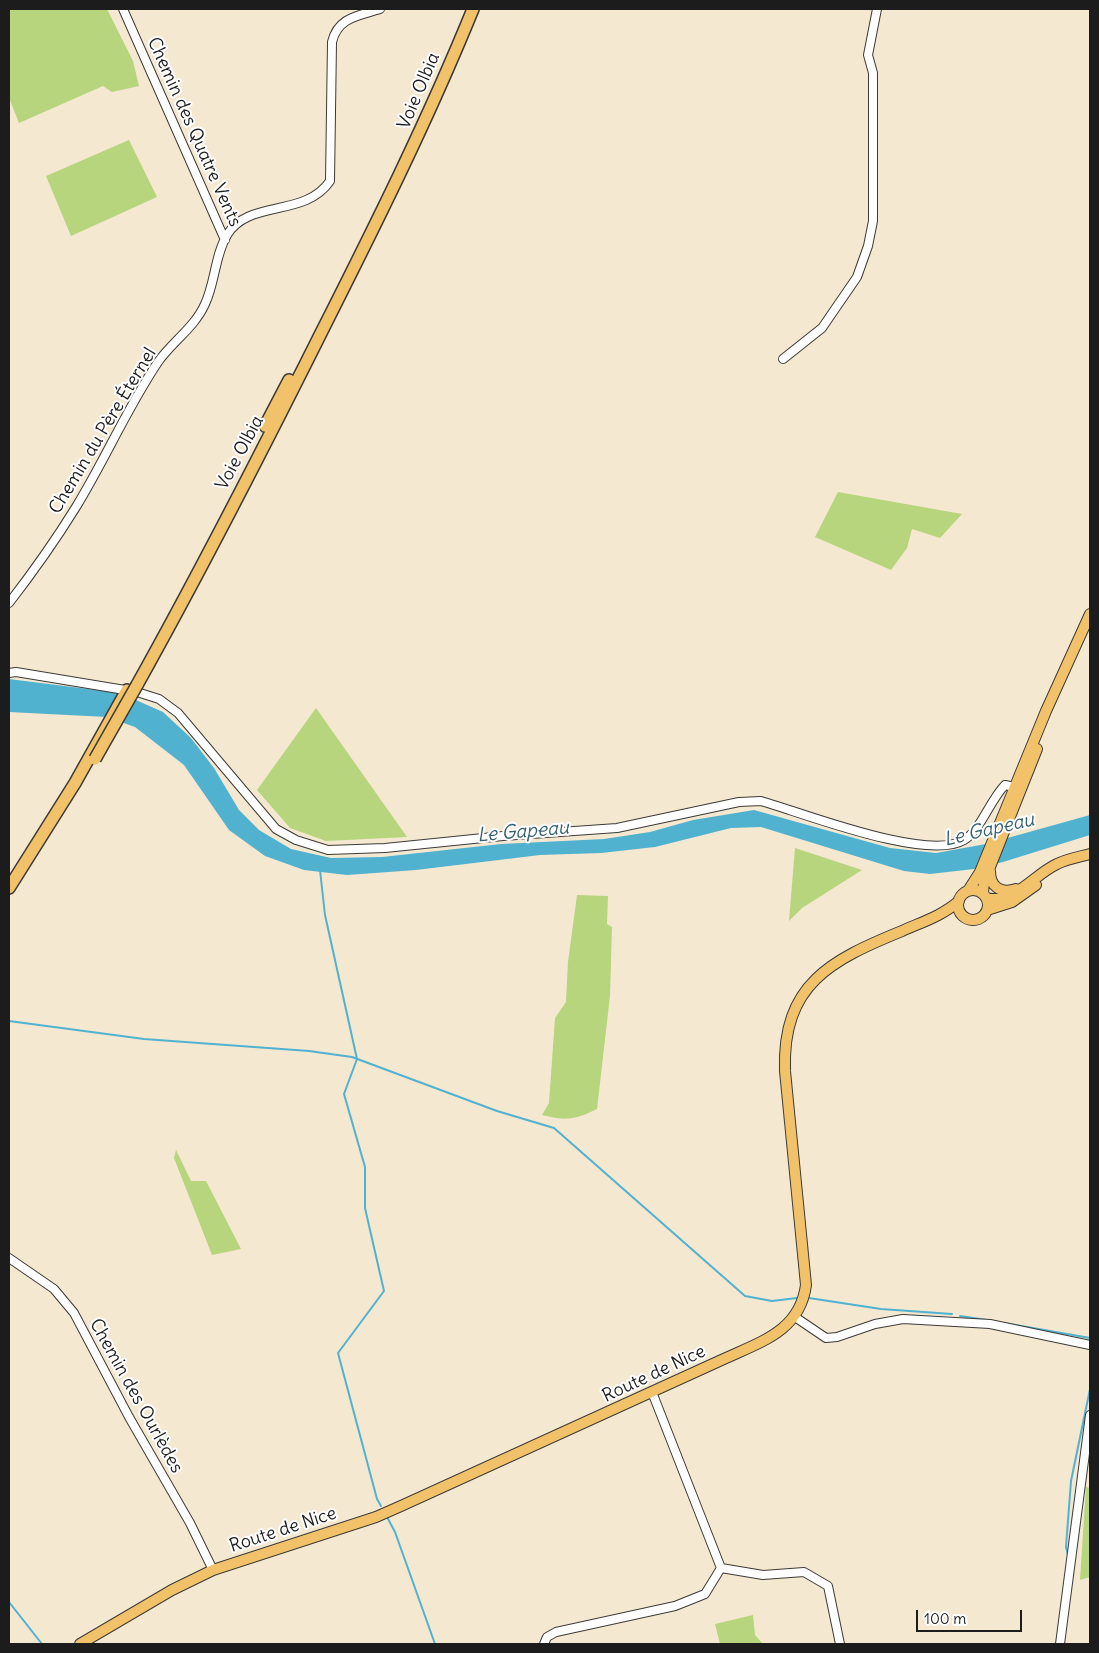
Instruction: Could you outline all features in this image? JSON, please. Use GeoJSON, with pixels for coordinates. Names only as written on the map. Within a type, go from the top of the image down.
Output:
{"type":"FeatureCollection","features":[{"type":"Feature","properties":{"kind":"highway","name":"Voie Olbia"},"geometry":{"type":"LineString","coordinates":[[134,684],[374,216],[407,147],[466,9]]}},
{"type":"Feature","properties":{"kind":"highway","name":"Voie Olbia"},"geometry":{"type":"LineString","coordinates":[[9,898],[134,684],[254,464],[411,153],[473,9]]}},
{"type":"Feature","properties":{"kind":"highway","name":"Voie Olbia"},"geometry":{"type":"LineString","coordinates":[[9,888],[92,758]]}},
{"type":"Feature","properties":{"kind":"main road"},"geometry":{"type":"LineString","coordinates":[[1003,827],[1017,788],[1090,614]]}},
{"type":"Feature","properties":{"kind":"main road"},"geometry":{"type":"LineString","coordinates":[[934,919],[959,901],[985,870],[1052,712],[1063,678]]}},
{"type":"Feature","properties":{"kind":"main road"},"geometry":{"type":"LineString","coordinates":[[968,891],[976,890],[985,896],[1002,900],[1057,864],[1090,854]]}},
{"type":"Feature","properties":{"kind":"main road"},"geometry":{"type":"LineString","coordinates":[[959,901],[959,909],[963,915],[969,919],[978,918],[987,910],[1012,902],[1078,857]]}},
{"type":"Feature","properties":{"kind":"main road"},"geometry":{"type":"LineString","coordinates":[[985,870],[992,884],[1005,892],[1022,887]]}},
{"type":"Feature","properties":{"kind":"main road"},"geometry":{"type":"LineString","coordinates":[[985,870],[984,882],[987,910]]}},
{"type":"Feature","properties":{"kind":"main road"},"geometry":{"type":"LineString","coordinates":[[934,919],[963,915]]}},
{"type":"Feature","properties":{"kind":"main road","name":"Route de Nice"},"geometry":{"type":"LineString","coordinates":[[80,1644],[172,1590],[213,1570],[376,1517],[522,1453],[767,1339],[787,1326],[795,1317],[804,1298],[806,1284],[785,1071],[786,1040],[794,1010],[809,986],[828,967],[850,953],[934,919]]}},
{"type":"Feature","properties":{"kind":"street","name":"Chemin des Quatre Vents"},"geometry":{"type":"LineString","coordinates":[[123,9],[225,240]]}},
{"type":"Feature","properties":{"kind":"street","name":"Chemin du Père Éternel"},"geometry":{"type":"LineString","coordinates":[[9,603],[45,556],[76,506],[158,361],[193,322],[205,304],[225,240],[236,224],[251,215],[313,199],[322,192],[330,181],[332,42],[335,30],[346,20],[380,9]]}},
{"type":"Feature","properties":{"kind":"street"},"geometry":{"type":"LineString","coordinates":[[783,359],[822,328],[856,277],[868,246],[873,221],[873,73],[868,55],[877,9]]}},
{"type":"Feature","properties":{"kind":"street"},"geometry":{"type":"LineString","coordinates":[[9,673],[16,672],[124,689],[159,699],[178,713],[190,726],[276,829],[296,840],[328,850],[385,848],[503,836],[616,828],[739,802],[761,801],[889,840],[946,845],[964,840],[972,833],[998,792],[1005,785],[1017,788]]}},
{"type":"Feature","properties":{"kind":"street","name":"Chemin des Ourlèdes"},"geometry":{"type":"LineString","coordinates":[[9,1258],[54,1289],[74,1313],[129,1417],[190,1523],[213,1570]]}},
{"type":"Feature","properties":{"kind":"street"},"geometry":{"type":"LineString","coordinates":[[795,1317],[826,1338],[837,1337],[875,1324],[903,1319],[990,1324],[1090,1345]]}},
{"type":"Feature","properties":{"kind":"street"},"geometry":{"type":"LineString","coordinates":[[652,1392],[722,1568]]}},
{"type":"Feature","properties":{"kind":"street"},"geometry":{"type":"LineString","coordinates":[[1060,1644],[1090,1415]]}},
{"type":"Feature","properties":{"kind":"street"},"geometry":{"type":"LineString","coordinates":[[544,1644],[547,1637],[556,1632],[675,1606],[705,1594],[722,1568]]}},
{"type":"Feature","properties":{"kind":"street"},"geometry":{"type":"LineString","coordinates":[[722,1568],[763,1574],[804,1572],[828,1586],[840,1644]]}},
{"type":"Feature","properties":{"kind":"green space"},"geometry":{"type":"Polygon","coordinates":[[[14,9],[107,9],[133,61],[139,86],[112,92],[103,86],[19,123],[9,98],[9,11],[14,9]]]}},
{"type":"Feature","properties":{"kind":"green space"},"geometry":{"type":"Polygon","coordinates":[[[129,140],[157,197],[71,236],[46,176],[129,140]]]}},
{"type":"Feature","properties":{"kind":"green space"},"geometry":{"type":"Polygon","coordinates":[[[838,492],[962,514],[940,538],[912,529],[907,548],[891,570],[815,537],[838,492]]]}},
{"type":"Feature","properties":{"kind":"green space"},"geometry":{"type":"Polygon","coordinates":[[[316,708],[407,837],[326,841],[290,828],[257,790],[316,708]]]}},
{"type":"Feature","properties":{"kind":"green space"},"geometry":{"type":"Polygon","coordinates":[[[795,848],[862,870],[802,908],[789,921],[795,848]]]}},
{"type":"Feature","properties":{"kind":"green space"},"geometry":{"type":"Polygon","coordinates":[[[577,895],[608,896],[607,924],[612,927],[610,996],[597,1109],[576,1117],[564,1119],[542,1115],[549,1103],[555,1018],[566,1002],[568,962],[577,895]]]}},
{"type":"Feature","properties":{"kind":"green space"},"geometry":{"type":"Polygon","coordinates":[[[176,1150],[191,1181],[206,1181],[241,1249],[212,1255],[174,1158],[176,1150]]]}},
{"type":"Feature","properties":{"kind":"green space"},"geometry":{"type":"Polygon","coordinates":[[[1086,1487],[1090,1488],[1090,1577],[1080,1580],[1086,1487]]]}},
{"type":"Feature","properties":{"kind":"green space"},"geometry":{"type":"Polygon","coordinates":[[[753,1615],[755,1635],[763,1644],[720,1644],[715,1624],[753,1615]]]}},
{"type":"Feature","properties":{"kind":"water"},"geometry":{"type":"Polygon","coordinates":[[[9,679],[120,693],[163,712],[191,738],[214,768],[239,810],[259,830],[291,849],[331,858],[382,857],[501,844],[604,839],[650,832],[693,820],[754,810],[890,848],[936,853],[986,844],[1090,815],[1090,835],[1003,862],[974,869],[930,874],[904,871],[761,827],[731,828],[655,847],[601,853],[540,855],[416,870],[347,875],[304,870],[265,856],[229,830],[184,765],[135,727],[107,717],[9,712],[9,679]]]}},
{"type":"Feature","properties":{"kind":"waterway"},"geometry":{"type":"LineString","coordinates":[[320,870],[325,915],[357,1059],[344,1094],[365,1167],[365,1208],[384,1291],[338,1353],[377,1499],[381,1506]]}},
{"type":"Feature","properties":{"kind":"waterway"},"geometry":{"type":"LineString","coordinates":[[9,1021],[144,1039],[309,1051],[352,1057],[497,1111],[554,1128],[745,1296],[772,1301],[797,1298]]}},
{"type":"Feature","properties":{"kind":"waterway"},"geometry":{"type":"LineString","coordinates":[[809,1298],[881,1309],[952,1314]]}},
{"type":"Feature","properties":{"kind":"waterway"},"geometry":{"type":"LineString","coordinates":[[960,1316],[987,1320]]}},
{"type":"Feature","properties":{"kind":"waterway"},"geometry":{"type":"LineString","coordinates":[[1004,1323],[1090,1338]]}},
{"type":"Feature","properties":{"kind":"waterway"},"geometry":{"type":"LineString","coordinates":[[1068,1555],[1066,1547],[1071,1481],[1090,1389]]}},
{"type":"Feature","properties":{"kind":"waterway"},"geometry":{"type":"LineString","coordinates":[[387,1517],[395,1532],[435,1644]]}},
{"type":"Feature","properties":{"kind":"waterway"},"geometry":{"type":"LineString","coordinates":[[9,1602],[42,1644]]}},
{"type":"Feature","properties":{"kind":"water label","name":"Le Gapeau"},"geometry":{"type":"Point","coordinates":[989,830]}},
{"type":"Feature","properties":{"kind":"water label","name":"Le Gapeau"},"geometry":{"type":"Point","coordinates":[523,832]}}]}
